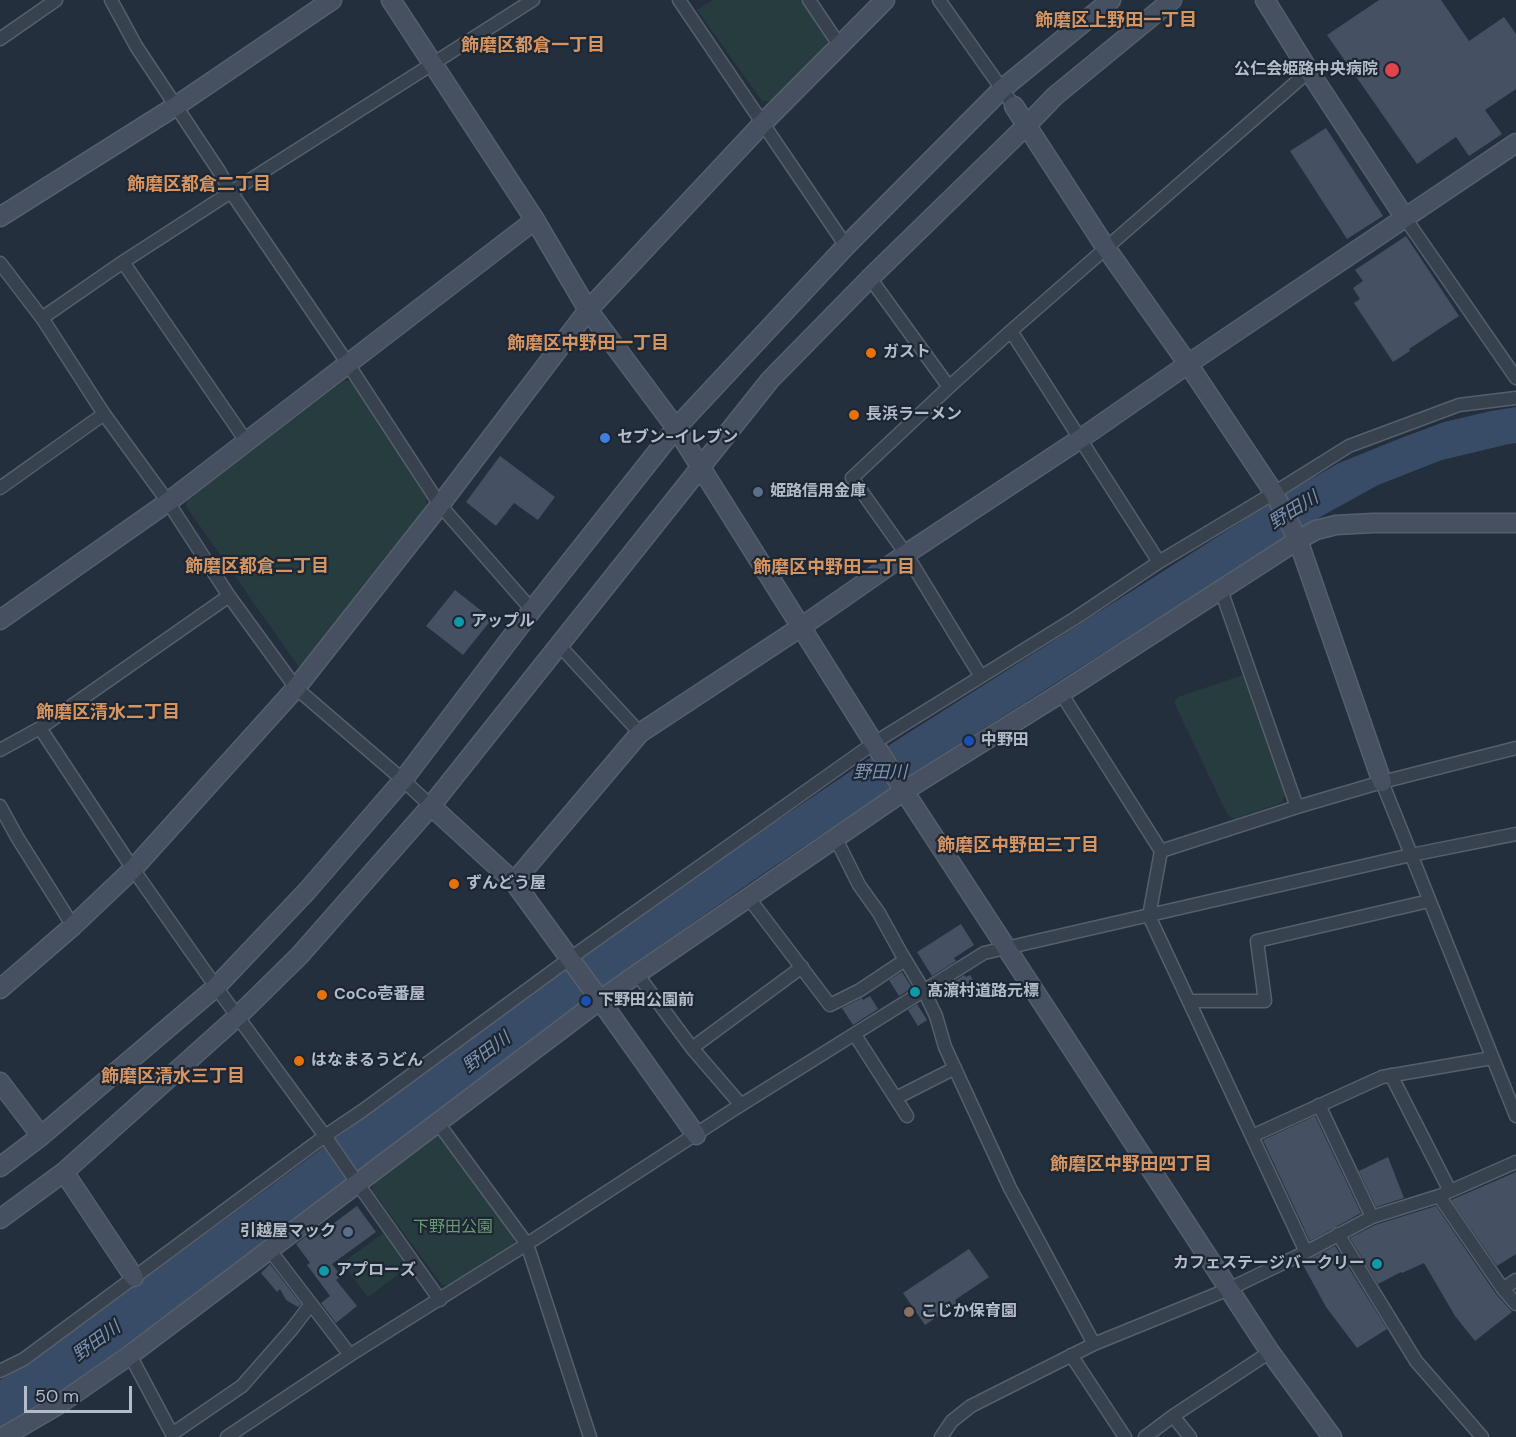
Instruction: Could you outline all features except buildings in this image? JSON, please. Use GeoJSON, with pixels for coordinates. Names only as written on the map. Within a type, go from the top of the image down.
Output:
{"type":"FeatureCollection","features":[{"type":"Feature","properties":{"kind":"street"},"geometry":{"type":"LineString","coordinates":[[0,39],[56,0]]}},
{"type":"Feature","properties":{"kind":"street"},"geometry":{"type":"LineString","coordinates":[[111,0],[136,46],[231,192],[440,505],[532,610]]}},
{"type":"Feature","properties":{"kind":"street"},"geometry":{"type":"LineString","coordinates":[[0,217],[176,106],[332,0]]}},
{"type":"Feature","properties":{"kind":"street"},"geometry":{"type":"LineString","coordinates":[[391,0],[535,220],[588,310],[676,428],[904,791],[1270,1352],[1332,1437]]}},
{"type":"Feature","properties":{"kind":"street"},"geometry":{"type":"LineString","coordinates":[[42,318],[231,192],[533,0]]}},
{"type":"Feature","properties":{"kind":"street"},"geometry":{"type":"LineString","coordinates":[[679,0],[846,246]]}},
{"type":"Feature","properties":{"kind":"street"},"geometry":{"type":"LineString","coordinates":[[809,0],[840,46]]}},
{"type":"Feature","properties":{"kind":"street"},"geometry":{"type":"LineString","coordinates":[[0,989],[134,869],[296,688],[440,505],[588,310],[763,123],[885,0]]}},
{"type":"Feature","properties":{"kind":"street"},"geometry":{"type":"LineString","coordinates":[[939,0],[1027,125],[1106,248],[1188,364],[1274,494],[1298,540],[1382,782],[1516,1116]]}},
{"type":"Feature","properties":{"kind":"street"},"geometry":{"type":"LineString","coordinates":[[0,1167],[41,1137],[216,987],[307,891],[403,780],[532,610],[676,428],[846,246],[1002,89],[1111,0]]}},
{"type":"Feature","properties":{"kind":"street"},"geometry":{"type":"LineString","coordinates":[[0,1219],[64,1172],[238,1016],[300,955],[431,806],[770,380],[1055,96],[1172,0]]}},
{"type":"Feature","properties":{"kind":"street"},"geometry":{"type":"LineString","coordinates":[[1265,0],[1406,218],[1516,378]]}},
{"type":"Feature","properties":{"kind":"street"},"geometry":{"type":"LineString","coordinates":[[980,675],[906,554],[852,478],[1011,331],[1309,71]]}},
{"type":"Feature","properties":{"kind":"street"},"geometry":{"type":"LineString","coordinates":[[514,882],[640,733],[801,627],[1516,143]]}},
{"type":"Feature","properties":{"kind":"street"},"geometry":{"type":"LineString","coordinates":[[0,620],[168,502],[535,220]]}},
{"type":"Feature","properties":{"kind":"street"},"geometry":{"type":"LineString","coordinates":[[123,262],[246,441]]}},
{"type":"Feature","properties":{"kind":"street"},"geometry":{"type":"LineString","coordinates":[[0,263],[42,318],[104,414],[168,502],[230,596],[296,688],[403,780],[514,882],[696,1134]]}},
{"type":"Feature","properties":{"kind":"street"},"geometry":{"type":"LineString","coordinates":[[870,278],[949,387]]}},
{"type":"Feature","properties":{"kind":"street"},"geometry":{"type":"LineString","coordinates":[[1011,331],[1159,562]]}},
{"type":"Feature","properties":{"kind":"street"},"geometry":{"type":"LineString","coordinates":[[0,1371],[24,1359],[569,958],[874,743],[980,675],[1077,617],[1159,562],[1274,494],[1349,446],[1459,405],[1516,398]]}},
{"type":"Feature","properties":{"kind":"street"},"geometry":{"type":"LineString","coordinates":[[0,488],[104,414]]}},
{"type":"Feature","properties":{"kind":"street"},"geometry":{"type":"LineString","coordinates":[[3,1437],[58,1405],[130,1355],[600,1000],[748,897],[904,791],[1298,540],[1316,530],[1335,525],[1516,523]]}},
{"type":"Feature","properties":{"kind":"street"},"geometry":{"type":"LineString","coordinates":[[1221,590],[1297,807]]}},
{"type":"Feature","properties":{"kind":"street"},"geometry":{"type":"LineString","coordinates":[[0,750],[40,728],[230,596]]}},
{"type":"Feature","properties":{"kind":"street"},"geometry":{"type":"LineString","coordinates":[[559,645],[640,733]]}},
{"type":"Feature","properties":{"kind":"street"},"geometry":{"type":"LineString","coordinates":[[1061,693],[1161,851],[1149,916],[1306,1252]]}},
{"type":"Feature","properties":{"kind":"street"},"geometry":{"type":"LineString","coordinates":[[40,728],[216,987],[325,1136],[440,1300]]}},
{"type":"Feature","properties":{"kind":"street"},"geometry":{"type":"LineString","coordinates":[[1161,851],[1382,782],[1516,748]]}},
{"type":"Feature","properties":{"kind":"street"},"geometry":{"type":"LineString","coordinates":[[0,806],[73,926]]}},
{"type":"Feature","properties":{"kind":"street"},"geometry":{"type":"LineString","coordinates":[[227,1437],[350,1355],[440,1300],[741,1105],[984,953],[1411,855],[1516,834]]}},
{"type":"Feature","properties":{"kind":"street"},"geometry":{"type":"LineString","coordinates":[[835,837],[859,885],[879,913],[924,991],[936,1016],[945,1047],[1010,1188],[1094,1344]]}},
{"type":"Feature","properties":{"kind":"street"},"geometry":{"type":"LineString","coordinates":[[748,897],[830,1005],[860,990],[905,960]]}},
{"type":"Feature","properties":{"kind":"street"},"geometry":{"type":"LineString","coordinates":[[1189,1001],[1265,1001],[1257,941],[1429,901]]}},
{"type":"Feature","properties":{"kind":"street"},"geometry":{"type":"LineString","coordinates":[[692,1048],[801,967]]}},
{"type":"Feature","properties":{"kind":"street"},"geometry":{"type":"LineString","coordinates":[[637,974],[692,1048],[741,1105]]}},
{"type":"Feature","properties":{"kind":"street"},"geometry":{"type":"LineString","coordinates":[[855,1035],[907,1116]]}},
{"type":"Feature","properties":{"kind":"street"},"geometry":{"type":"LineString","coordinates":[[1252,1136],[1382,1077],[1492,1058]]}},
{"type":"Feature","properties":{"kind":"street"},"geometry":{"type":"LineString","coordinates":[[896,1098],[955,1068]]}},
{"type":"Feature","properties":{"kind":"street"},"geometry":{"type":"LineString","coordinates":[[1390,1076],[1444,1193],[1503,1289],[1516,1304]]}},
{"type":"Feature","properties":{"kind":"street"},"geometry":{"type":"LineString","coordinates":[[0,1082],[41,1137]]}},
{"type":"Feature","properties":{"kind":"street"},"geometry":{"type":"LineString","coordinates":[[1319,1105],[1372,1216]]}},
{"type":"Feature","properties":{"kind":"street"},"geometry":{"type":"LineString","coordinates":[[438,1123],[527,1244],[590,1437]]}},
{"type":"Feature","properties":{"kind":"street"},"geometry":{"type":"LineString","coordinates":[[941,1437],[952,1421],[971,1406],[1094,1344],[1229,1289],[1306,1252],[1372,1216],[1444,1193],[1516,1162]]}},
{"type":"Feature","properties":{"kind":"street"},"geometry":{"type":"LineString","coordinates":[[64,1172],[134,1277]]}},
{"type":"Feature","properties":{"kind":"street"},"geometry":{"type":"LineString","coordinates":[[1338,1234],[1416,1361],[1482,1437]]}},
{"type":"Feature","properties":{"kind":"street"},"geometry":{"type":"LineString","coordinates":[[269,1250],[350,1355]]}},
{"type":"Feature","properties":{"kind":"street"},"geometry":{"type":"LineString","coordinates":[[1503,1289],[1516,1280]]}},
{"type":"Feature","properties":{"kind":"street"},"geometry":{"type":"LineString","coordinates":[[130,1355],[172,1435],[242,1386],[311,1304]]}},
{"type":"Feature","properties":{"kind":"street"},"geometry":{"type":"LineString","coordinates":[[1145,1437],[1270,1352]]}},
{"type":"Feature","properties":{"kind":"street"},"geometry":{"type":"LineString","coordinates":[[1071,1355],[1125,1437]]}},
{"type":"Feature","properties":{"kind":"street"},"geometry":{"type":"LineString","coordinates":[[1173,1416],[1190,1437]]}},
{"type":"Feature","properties":{"kind":"green space"},"geometry":{"type":"Polygon","coordinates":[[[713,0],[802,0],[828,37],[826,47],[771,101],[762,101],[697,10],[713,0]]]}},
{"type":"Feature","properties":{"kind":"green space"},"geometry":{"type":"Polygon","coordinates":[[[345,380],[353,382],[427,498],[426,507],[304,665],[298,666],[186,506],[187,500],[345,380]]]}},
{"type":"Feature","properties":{"kind":"green space"},"geometry":{"type":"Polygon","coordinates":[[[1243,675],[1247,678],[1286,795],[1281,803],[1234,819],[1227,814],[1174,702],[1178,697],[1243,675]]]}},
{"type":"Feature","properties":{"kind":"green space","name":"下野田公園"},"geometry":{"type":"Polygon","coordinates":[[[431,1135],[439,1135],[514,1236],[514,1243],[451,1285],[442,1285],[372,1190],[374,1180],[431,1135]]]}},
{"type":"Feature","properties":{"kind":"green space"},"geometry":{"type":"Polygon","coordinates":[[[386,1231],[410,1266],[368,1297],[342,1263],[386,1231]]]}},
{"type":"Feature","properties":{"kind":"water","name":"野田川"},"geometry":{"type":"Polygon","coordinates":[[[1516,407],[1516,443],[1442,460],[1378,485],[1304,526],[915,772],[751,882],[590,995],[66,1390],[0,1428],[0,1380],[69,1334],[568,968],[729,853],[894,742],[1288,492],[1339,463],[1444,422],[1516,407]]]}},
{"type":"Feature","properties":{"kind":"place","name":"公仁会姫路中央病院"},"geometry":{"type":"Point","coordinates":[1392,70]}},
{"type":"Feature","properties":{"kind":"place","name":"ガスト"},"geometry":{"type":"Point","coordinates":[871,353]}},
{"type":"Feature","properties":{"kind":"place","name":"長浜ラーメン"},"geometry":{"type":"Point","coordinates":[854,415]}},
{"type":"Feature","properties":{"kind":"place","name":"セブン-イレブン"},"geometry":{"type":"Point","coordinates":[605,438]}},
{"type":"Feature","properties":{"kind":"place","name":"姫路信用金庫"},"geometry":{"type":"Point","coordinates":[758,492]}},
{"type":"Feature","properties":{"kind":"place","name":"アップル"},"geometry":{"type":"Point","coordinates":[459,622]}},
{"type":"Feature","properties":{"kind":"place","name":"中野田"},"geometry":{"type":"Point","coordinates":[969,741]}},
{"type":"Feature","properties":{"kind":"place","name":"ずんどう屋"},"geometry":{"type":"Point","coordinates":[454,884]}},
{"type":"Feature","properties":{"kind":"place","name":"髙濵村道路元標"},"geometry":{"type":"Point","coordinates":[915,992]}},
{"type":"Feature","properties":{"kind":"place","name":"CoCo壱番屋"},"geometry":{"type":"Point","coordinates":[322,995]}},
{"type":"Feature","properties":{"kind":"place","name":"下野田公園前"},"geometry":{"type":"Point","coordinates":[586,1001]}},
{"type":"Feature","properties":{"kind":"place","name":"はなまるうどん"},"geometry":{"type":"Point","coordinates":[299,1061]}},
{"type":"Feature","properties":{"kind":"place","name":"引越屋マック"},"geometry":{"type":"Point","coordinates":[348,1232]}},
{"type":"Feature","properties":{"kind":"place","name":"カフェステージバークリー"},"geometry":{"type":"Point","coordinates":[1377,1264]}},
{"type":"Feature","properties":{"kind":"place","name":"アプローズ"},"geometry":{"type":"Point","coordinates":[324,1271]}},
{"type":"Feature","properties":{"kind":"place","name":"こじか保育園"},"geometry":{"type":"Point","coordinates":[909,1312]}},
{"type":"Feature","properties":{"kind":"district","name":"飾磨区上野田一丁目"},"geometry":{"type":"Point","coordinates":[1116,21]}},
{"type":"Feature","properties":{"kind":"district","name":"飾磨区都倉一丁目"},"geometry":{"type":"Point","coordinates":[533,46]}},
{"type":"Feature","properties":{"kind":"district","name":"飾磨区都倉二丁目"},"geometry":{"type":"Point","coordinates":[199,185]}},
{"type":"Feature","properties":{"kind":"district","name":"飾磨区中野田一丁目"},"geometry":{"type":"Point","coordinates":[588,344]}},
{"type":"Feature","properties":{"kind":"district","name":"飾磨区都倉二丁目"},"geometry":{"type":"Point","coordinates":[257,567]}},
{"type":"Feature","properties":{"kind":"district","name":"飾磨区中野田二丁目"},"geometry":{"type":"Point","coordinates":[834,568]}},
{"type":"Feature","properties":{"kind":"district","name":"飾磨区清水二丁目"},"geometry":{"type":"Point","coordinates":[108,713]}},
{"type":"Feature","properties":{"kind":"district","name":"飾磨区中野田三丁目"},"geometry":{"type":"Point","coordinates":[1018,846]}},
{"type":"Feature","properties":{"kind":"district","name":"飾磨区清水三丁目"},"geometry":{"type":"Point","coordinates":[173,1077]}},
{"type":"Feature","properties":{"kind":"district","name":"飾磨区中野田四丁目"},"geometry":{"type":"Point","coordinates":[1131,1165]}}]}
